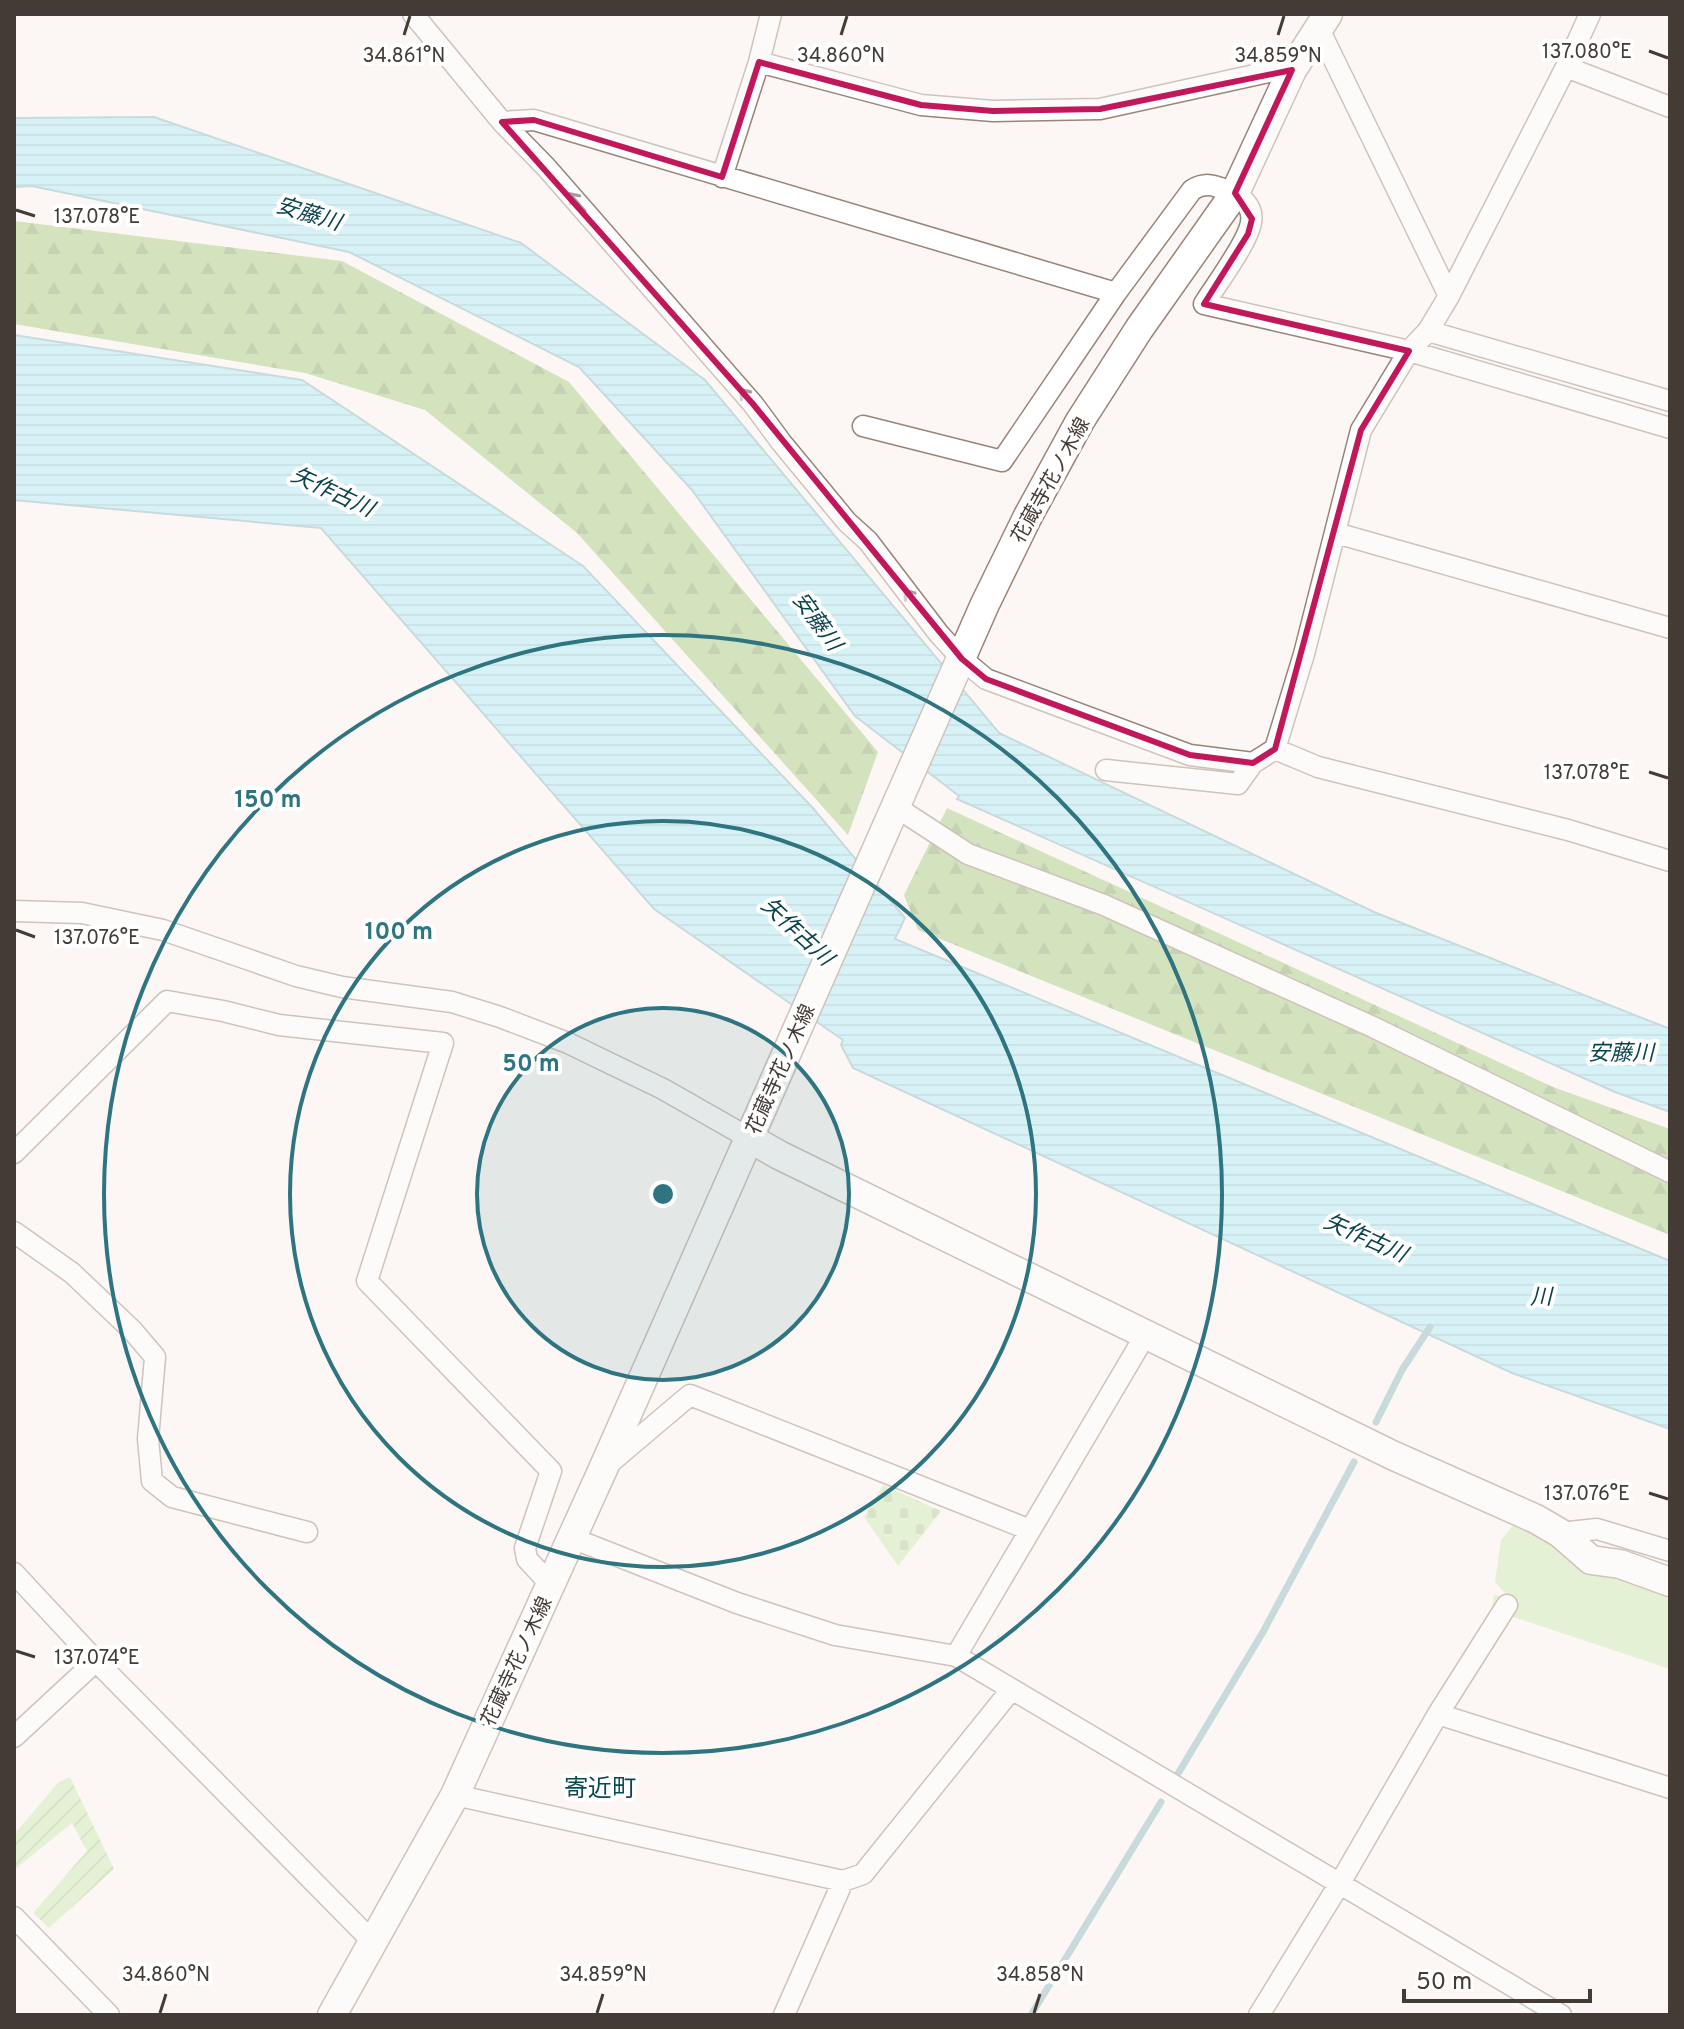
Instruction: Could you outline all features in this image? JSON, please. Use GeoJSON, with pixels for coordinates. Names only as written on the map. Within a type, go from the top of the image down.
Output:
{"type":"FeatureCollection","features":[{"type":"Feature","properties":{"kind":"main road","name":"花蔵寺花ノ木線"},"geometry":{"type":"LineString","coordinates":[[332,2015],[455,1795],[603,1469],[985,604],[1028,516],[1080,421],[1139,329],[1235,193],[1292,70],[1323,21]]}},
{"type":"Feature","properties":{"kind":"main road"},"geometry":{"type":"LineString","coordinates":[[752,1132],[793,1162],[1392,1455],[1536,1519],[1560,1533],[1591,1560],[1620,1564],[1670,1582]]}},
{"type":"Feature","properties":{"kind":"street"},"geometry":{"type":"LineString","coordinates":[[413,14],[502,122],[546,167],[753,404],[847,522],[868,541],[939,634],[959,666],[986,679],[1190,755],[1253,763]]}},
{"type":"Feature","properties":{"kind":"street"},"geometry":{"type":"LineString","coordinates":[[722,177],[771,14]]}},
{"type":"Feature","properties":{"kind":"street"},"geometry":{"type":"LineString","coordinates":[[1106,770],[1238,784],[1253,763],[1275,749],[1304,654],[1361,430],[1409,351],[1428,331],[1449,296],[1590,14]]}},
{"type":"Feature","properties":{"kind":"street"},"geometry":{"type":"LineString","coordinates":[[1323,21],[1449,296]]}},
{"type":"Feature","properties":{"kind":"street"},"geometry":{"type":"LineString","coordinates":[[759,62],[921,105],[993,111],[1100,109],[1273,71],[1292,70]]}},
{"type":"Feature","properties":{"kind":"street"},"geometry":{"type":"LineString","coordinates":[[1566,67],[1670,107]]}},
{"type":"Feature","properties":{"kind":"street"},"geometry":{"type":"LineString","coordinates":[[502,122],[534,120],[1116,293]]}},
{"type":"Feature","properties":{"kind":"street"},"geometry":{"type":"LineString","coordinates":[[863,426],[1002,461],[1116,293],[1192,190],[1211,184],[1245,200],[1252,219],[1248,234],[1204,304],[1409,351],[1670,428]]}},
{"type":"Feature","properties":{"kind":"street"},"geometry":{"type":"LineString","coordinates":[[1428,331],[1670,401]]}},
{"type":"Feature","properties":{"kind":"street"},"geometry":{"type":"LineString","coordinates":[[1336,533],[1670,628]]}},
{"type":"Feature","properties":{"kind":"street"},"geometry":{"type":"LineString","coordinates":[[1275,749],[1318,767],[1568,830],[1670,861]]}},
{"type":"Feature","properties":{"kind":"street"},"geometry":{"type":"LineString","coordinates":[[896,808],[968,854],[1133,918],[1373,1027],[1670,1172]]}},
{"type":"Feature","properties":{"kind":"street"},"geometry":{"type":"LineString","coordinates":[[14,911],[82,913],[163,930],[296,976],[389,995],[452,1002],[568,1043],[752,1132]]}},
{"type":"Feature","properties":{"kind":"street"},"geometry":{"type":"LineString","coordinates":[[14,1153],[167,1001],[279,1025],[443,1043],[367,1281],[551,1471],[525,1548],[527,1559],[551,1585]]}},
{"type":"Feature","properties":{"kind":"street"},"geometry":{"type":"LineString","coordinates":[[14,1232],[72,1273],[132,1330],[155,1357],[148,1439],[152,1481],[172,1497],[307,1532]]}},
{"type":"Feature","properties":{"kind":"street"},"geometry":{"type":"LineString","coordinates":[[956,1656],[1146,1334]]}},
{"type":"Feature","properties":{"kind":"street"},"geometry":{"type":"LineString","coordinates":[[603,1469],[690,1395],[1030,1530]]}},
{"type":"Feature","properties":{"kind":"street"},"geometry":{"type":"LineString","coordinates":[[1560,1533],[1597,1529],[1670,1551]]}},
{"type":"Feature","properties":{"kind":"street"},"geometry":{"type":"LineString","coordinates":[[572,1538],[737,1603],[835,1635],[956,1656],[1561,2015]]}},
{"type":"Feature","properties":{"kind":"street"},"geometry":{"type":"LineString","coordinates":[[14,1573],[96,1661],[373,1942]]}},
{"type":"Feature","properties":{"kind":"street"},"geometry":{"type":"LineString","coordinates":[[1259,2015],[1438,1714],[1507,1605]]}},
{"type":"Feature","properties":{"kind":"street"},"geometry":{"type":"LineString","coordinates":[[14,1737],[96,1661]]}},
{"type":"Feature","properties":{"kind":"street"},"geometry":{"type":"LineString","coordinates":[[455,1795],[843,1881],[863,1874],[1011,1690]]}},
{"type":"Feature","properties":{"kind":"street"},"geometry":{"type":"LineString","coordinates":[[1438,1714],[1670,1788]]}},
{"type":"Feature","properties":{"kind":"street"},"geometry":{"type":"LineString","coordinates":[[784,2015],[843,1881]]}},
{"type":"Feature","properties":{"kind":"street"},"geometry":{"type":"LineString","coordinates":[[14,1917],[109,2015]]}},
{"type":"Feature","properties":{"kind":"highlighted area"},"geometry":{"type":"Polygon","coordinates":[[[759,62],[921,105],[993,111],[1100,109],[1292,70],[1235,193],[1252,219],[1248,234],[1204,304],[1409,351],[1361,430],[1275,749],[1253,763],[1190,755],[986,679],[962,659],[753,404],[502,122],[534,120],[722,177],[759,62]]]}},
{"type":"Feature","properties":{"kind":"green space"},"geometry":{"type":"Polygon","coordinates":[[[14,221],[342,261],[569,382],[878,752],[848,835],[577,533],[425,410],[305,373],[14,324],[14,221]]]}},
{"type":"Feature","properties":{"kind":"green space"},"geometry":{"type":"Polygon","coordinates":[[[947,808],[1553,1087],[1670,1129],[1670,1235],[918,930],[904,895],[947,808]]]}},
{"type":"Feature","properties":{"kind":"green space"},"geometry":{"type":"Polygon","coordinates":[[[883,1485],[941,1511],[898,1566],[864,1517],[883,1485]]]}},
{"type":"Feature","properties":{"kind":"green space"},"geometry":{"type":"Polygon","coordinates":[[[1514,1524],[1565,1550],[1670,1589],[1670,1669],[1492,1610],[1494,1595],[1509,1597],[1495,1582],[1501,1540],[1514,1524]]]}},
{"type":"Feature","properties":{"kind":"green space"},"geometry":{"type":"Polygon","coordinates":[[[70,1777],[114,1869],[49,1928],[33,1913],[87,1851],[72,1823],[14,1870],[14,1834],[59,1782],[70,1777]]]}},
{"type":"Feature","properties":{"kind":"water","name":"安藤川"},"geometry":{"type":"Polygon","coordinates":[[[154,117],[521,243],[705,380],[999,733],[1374,912],[1670,1029],[1670,1112],[1615,1092],[957,799],[959,796],[855,716],[692,490],[579,367],[349,252],[32,186],[14,187],[14,118],[154,117]]]}},
{"type":"Feature","properties":{"kind":"water"},"geometry":{"type":"Polygon","coordinates":[[[14,335],[302,380],[583,566],[812,807],[905,918],[895,939],[1670,1261],[1670,1429],[1512,1373],[853,1068],[841,1045],[843,1040],[654,909],[321,528],[14,500],[14,335]]]}},
{"type":"Feature","properties":{"kind":"waterway"},"geometry":{"type":"LineString","coordinates":[[1376,1422],[1402,1370],[1430,1327]]}},
{"type":"Feature","properties":{"kind":"waterway"},"geometry":{"type":"LineString","coordinates":[[1176,1777],[1263,1632],[1354,1462]]}},
{"type":"Feature","properties":{"kind":"waterway"},"geometry":{"type":"LineString","coordinates":[[1031,2015],[1161,1802]]}},
{"type":"Feature","properties":{"kind":"district","name":"寄近町"},"geometry":{"type":"Point","coordinates":[600,1788]}},
{"type":"Feature","properties":{"kind":"water label","name":"矢作古川"},"geometry":{"type":"Point","coordinates":[333,491]}},
{"type":"Feature","properties":{"kind":"water label","name":"矢作古川"},"geometry":{"type":"Point","coordinates":[798,931]}},
{"type":"Feature","properties":{"kind":"water label","name":"矢作古川"},"geometry":{"type":"Point","coordinates":[1366,1237]}},
{"type":"Feature","properties":{"kind":"water label","name":"川"},"geometry":{"type":"Point","coordinates":[1541,1296]}}]}
